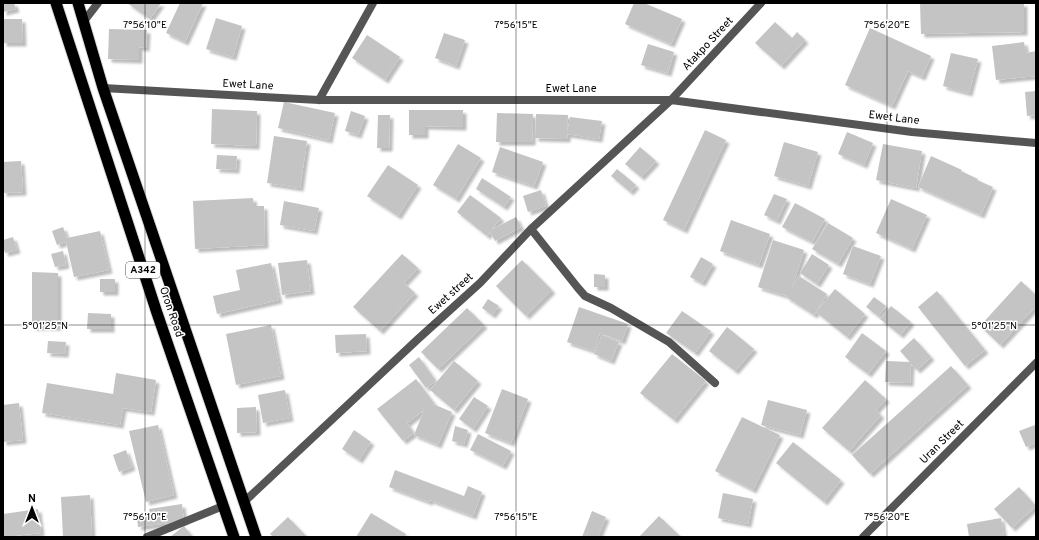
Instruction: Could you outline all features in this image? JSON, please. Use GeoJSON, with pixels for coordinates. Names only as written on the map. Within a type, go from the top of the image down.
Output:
{"type":"FeatureCollection","features":[{"type":"Feature","properties":{"kind":"highway","name":"Oron Road"},"geometry":{"type":"LineString","coordinates":[[56,3],[157,313],[234,537]]}},
{"type":"Feature","properties":{"kind":"highway","name":"Oron Road"},"geometry":{"type":"LineString","coordinates":[[78,3],[103,88],[256,537]]}},
{"type":"Feature","properties":{"kind":"street"},"geometry":{"type":"LineString","coordinates":[[84,21],[98,3]]}},
{"type":"Feature","properties":{"kind":"street"},"geometry":{"type":"LineString","coordinates":[[319,100],[373,3]]}},
{"type":"Feature","properties":{"kind":"street","name":"Atakpo Street"},"geometry":{"type":"LineString","coordinates":[[670,100],[761,3]]}},
{"type":"Feature","properties":{"kind":"street","name":"Ewet Lane"},"geometry":{"type":"LineString","coordinates":[[103,88],[319,100],[670,100],[912,132],[1036,143]]}},
{"type":"Feature","properties":{"kind":"street","name":"Ewet street"},"geometry":{"type":"LineString","coordinates":[[244,502],[418,339],[480,284],[531,229],[670,100]]}},
{"type":"Feature","properties":{"kind":"street"},"geometry":{"type":"LineString","coordinates":[[531,229],[586,296],[611,308],[669,342],[715,383]]}},
{"type":"Feature","properties":{"kind":"street","name":"Uran Street"},"geometry":{"type":"LineString","coordinates":[[863,537],[1036,363]]}},
{"type":"Feature","properties":{"kind":"street"},"geometry":{"type":"LineString","coordinates":[[147,537],[224,506]]}},
{"type":"Feature","properties":{"kind":"building"},"geometry":{"type":"Polygon","coordinates":[[[3,3],[14,3],[16,9],[3,12],[3,3]]]}},
{"type":"Feature","properties":{"kind":"building"},"geometry":{"type":"Polygon","coordinates":[[[127,3],[161,3],[150,19],[127,3]]]}},
{"type":"Feature","properties":{"kind":"building"},"geometry":{"type":"Polygon","coordinates":[[[180,3],[203,3],[185,42],[166,33],[180,3]]]}},
{"type":"Feature","properties":{"kind":"building"},"geometry":{"type":"Polygon","coordinates":[[[634,3],[644,3],[682,19],[671,44],[625,24],[634,3]]]}},
{"type":"Feature","properties":{"kind":"building"},"geometry":{"type":"Polygon","coordinates":[[[920,3],[1024,3],[1024,32],[921,34],[920,3]]]}},
{"type":"Feature","properties":{"kind":"building"},"geometry":{"type":"Polygon","coordinates":[[[216,18],[242,26],[233,57],[206,49],[216,18]]]}},
{"type":"Feature","properties":{"kind":"building"},"geometry":{"type":"Polygon","coordinates":[[[3,19],[22,19],[23,43],[3,43],[3,19]]]}},
{"type":"Feature","properties":{"kind":"building"},"geometry":{"type":"Polygon","coordinates":[[[775,22],[792,38],[797,32],[805,40],[781,66],[755,43],[775,22]]]}},
{"type":"Feature","properties":{"kind":"building"},"geometry":{"type":"Polygon","coordinates":[[[870,28],[931,56],[922,77],[908,71],[892,106],[845,85],[870,28]]]}},
{"type":"Feature","properties":{"kind":"building"},"geometry":{"type":"Polygon","coordinates":[[[109,29],[147,30],[146,48],[139,47],[139,60],[108,59],[109,29]]]}},
{"type":"Feature","properties":{"kind":"building"},"geometry":{"type":"Polygon","coordinates":[[[444,33],[465,40],[456,66],[435,58],[444,33]]]}},
{"type":"Feature","properties":{"kind":"building"},"geometry":{"type":"Polygon","coordinates":[[[367,35],[400,57],[385,80],[352,58],[367,35]]]}},
{"type":"Feature","properties":{"kind":"building"},"geometry":{"type":"Polygon","coordinates":[[[1024,42],[1026,53],[1036,51],[1036,76],[996,80],[992,46],[1024,42]]]}},
{"type":"Feature","properties":{"kind":"building"},"geometry":{"type":"Polygon","coordinates":[[[648,44],[674,52],[668,73],[641,65],[648,44]]]}},
{"type":"Feature","properties":{"kind":"building"},"geometry":{"type":"Polygon","coordinates":[[[951,53],[978,59],[969,93],[943,86],[951,53]]]}},
{"type":"Feature","properties":{"kind":"building"},"geometry":{"type":"Polygon","coordinates":[[[1036,91],[1036,115],[1027,116],[1025,92],[1036,91]]]}},
{"type":"Feature","properties":{"kind":"building"},"geometry":{"type":"Polygon","coordinates":[[[284,102],[335,113],[329,140],[278,128],[284,102]]]}},
{"type":"Feature","properties":{"kind":"building"},"geometry":{"type":"Polygon","coordinates":[[[212,109],[257,111],[256,146],[211,144],[212,109]]]}},
{"type":"Feature","properties":{"kind":"building"},"geometry":{"type":"Polygon","coordinates":[[[409,110],[463,110],[463,127],[425,126],[425,135],[409,135],[409,110]]]}},
{"type":"Feature","properties":{"kind":"building"},"geometry":{"type":"Polygon","coordinates":[[[351,111],[365,116],[358,135],[345,131],[351,111]]]}},
{"type":"Feature","properties":{"kind":"building"},"geometry":{"type":"Polygon","coordinates":[[[497,113],[533,114],[532,142],[496,142],[497,113]]]}},
{"type":"Feature","properties":{"kind":"building"},"geometry":{"type":"Polygon","coordinates":[[[536,114],[568,115],[567,139],[535,138],[536,114]]]}},
{"type":"Feature","properties":{"kind":"building"},"geometry":{"type":"Polygon","coordinates":[[[378,115],[390,115],[389,148],[377,148],[378,115]]]}},
{"type":"Feature","properties":{"kind":"building"},"geometry":{"type":"Polygon","coordinates":[[[570,117],[602,121],[599,139],[567,134],[570,117]]]}},
{"type":"Feature","properties":{"kind":"building"},"geometry":{"type":"Polygon","coordinates":[[[705,130],[726,140],[684,230],[663,220],[705,130]]]}},
{"type":"Feature","properties":{"kind":"building"},"geometry":{"type":"Polygon","coordinates":[[[847,132],[873,143],[864,165],[838,154],[847,132]]]}},
{"type":"Feature","properties":{"kind":"building"},"geometry":{"type":"Polygon","coordinates":[[[274,136],[307,141],[300,188],[267,183],[274,136]]]}},
{"type":"Feature","properties":{"kind":"building"},"geometry":{"type":"Polygon","coordinates":[[[784,142],[818,152],[808,186],[774,176],[784,142]]]}},
{"type":"Feature","properties":{"kind":"building"},"geometry":{"type":"Polygon","coordinates":[[[458,144],[481,158],[456,199],[433,185],[458,144]]]}},
{"type":"Feature","properties":{"kind":"building"},"geometry":{"type":"Polygon","coordinates":[[[883,144],[922,151],[916,188],[876,180],[883,144]]]}},
{"type":"Feature","properties":{"kind":"building"},"geometry":{"type":"Polygon","coordinates":[[[500,147],[543,162],[534,186],[492,172],[500,147]]]}},
{"type":"Feature","properties":{"kind":"building"},"geometry":{"type":"Polygon","coordinates":[[[640,147],[656,161],[641,177],[625,164],[640,147]]]}},
{"type":"Feature","properties":{"kind":"building"},"geometry":{"type":"Polygon","coordinates":[[[217,155],[237,156],[236,170],[216,169],[217,155]]]}},
{"type":"Feature","properties":{"kind":"building"},"geometry":{"type":"Polygon","coordinates":[[[931,156],[962,170],[961,171],[978,179],[977,180],[993,187],[981,215],[918,187],[931,156]]]}},
{"type":"Feature","properties":{"kind":"building"},"geometry":{"type":"Polygon","coordinates":[[[21,161],[23,192],[3,193],[3,162],[21,161]]]}},
{"type":"Feature","properties":{"kind":"building"},"geometry":{"type":"Polygon","coordinates":[[[388,165],[418,185],[398,216],[367,196],[388,165]]]}},
{"type":"Feature","properties":{"kind":"building"},"geometry":{"type":"Polygon","coordinates":[[[617,169],[636,185],[630,192],[611,176],[617,169]]]}},
{"type":"Feature","properties":{"kind":"building"},"geometry":{"type":"Polygon","coordinates":[[[482,178],[511,197],[504,207],[476,189],[482,178]]]}},
{"type":"Feature","properties":{"kind":"building"},"geometry":{"type":"Polygon","coordinates":[[[541,190],[546,206],[528,212],[523,196],[541,190]]]}},
{"type":"Feature","properties":{"kind":"building"},"geometry":{"type":"Polygon","coordinates":[[[774,194],[787,199],[777,221],[764,215],[774,194]]]}},
{"type":"Feature","properties":{"kind":"building"},"geometry":{"type":"Polygon","coordinates":[[[470,195],[501,218],[491,230],[516,217],[521,227],[495,241],[490,232],[487,236],[457,212],[470,195]]]}},
{"type":"Feature","properties":{"kind":"building"},"geometry":{"type":"Polygon","coordinates":[[[253,198],[254,206],[264,206],[265,245],[195,249],[193,201],[253,198]]]}},
{"type":"Feature","properties":{"kind":"building"},"geometry":{"type":"Polygon","coordinates":[[[891,199],[927,215],[912,249],[876,233],[891,199]]]}},
{"type":"Feature","properties":{"kind":"building"},"geometry":{"type":"Polygon","coordinates":[[[284,201],[319,208],[314,231],[280,225],[284,201]]]}},
{"type":"Feature","properties":{"kind":"building"},"geometry":{"type":"Polygon","coordinates":[[[795,203],[825,219],[812,242],[782,227],[795,203]]]}},
{"type":"Feature","properties":{"kind":"building"},"geometry":{"type":"Polygon","coordinates":[[[731,220],[770,234],[759,265],[720,251],[731,220]]]}},
{"type":"Feature","properties":{"kind":"building"},"geometry":{"type":"Polygon","coordinates":[[[828,223],[853,238],[838,264],[812,249],[828,223]]]}},
{"type":"Feature","properties":{"kind":"building"},"geometry":{"type":"Polygon","coordinates":[[[63,227],[67,238],[100,231],[109,270],[74,277],[66,242],[57,245],[52,231],[63,227]]]}},
{"type":"Feature","properties":{"kind":"building"},"geometry":{"type":"Polygon","coordinates":[[[13,237],[17,250],[5,253],[3,240],[13,237]]]}},
{"type":"Feature","properties":{"kind":"building"},"geometry":{"type":"Polygon","coordinates":[[[773,240],[804,250],[792,288],[799,276],[827,294],[814,315],[786,297],[787,296],[758,287],[773,240]]]}},
{"type":"Feature","properties":{"kind":"building"},"geometry":{"type":"Polygon","coordinates":[[[853,246],[881,256],[870,284],[843,274],[853,246]]]}},
{"type":"Feature","properties":{"kind":"building"},"geometry":{"type":"Polygon","coordinates":[[[63,251],[66,265],[55,267],[51,254],[63,251]]]}},
{"type":"Feature","properties":{"kind":"building"},"geometry":{"type":"Polygon","coordinates":[[[402,254],[418,268],[404,283],[415,293],[380,331],[353,307],[402,254]]]}},
{"type":"Feature","properties":{"kind":"building"},"geometry":{"type":"Polygon","coordinates":[[[812,254],[829,265],[817,284],[800,273],[812,254]]]}},
{"type":"Feature","properties":{"kind":"building"},"geometry":{"type":"Polygon","coordinates":[[[701,257],[713,264],[702,283],[690,277],[701,257]]]}},
{"type":"Feature","properties":{"kind":"building"},"geometry":{"type":"Polygon","coordinates":[[[307,260],[311,291],[282,295],[278,263],[307,260]]]}},
{"type":"Feature","properties":{"kind":"building"},"geometry":{"type":"Polygon","coordinates":[[[522,260],[552,290],[526,316],[496,286],[522,260]]]}},
{"type":"Feature","properties":{"kind":"building"},"geometry":{"type":"Polygon","coordinates":[[[271,263],[279,300],[217,314],[213,296],[240,290],[236,270],[271,263]]]}},
{"type":"Feature","properties":{"kind":"building"},"geometry":{"type":"Polygon","coordinates":[[[32,272],[58,273],[58,327],[32,327],[32,272]]]}},
{"type":"Feature","properties":{"kind":"building"},"geometry":{"type":"Polygon","coordinates":[[[594,274],[605,275],[605,287],[594,287],[594,274]]]}},
{"type":"Feature","properties":{"kind":"building"},"geometry":{"type":"Polygon","coordinates":[[[100,279],[115,279],[115,292],[100,292],[100,279]]]}},
{"type":"Feature","properties":{"kind":"building"},"geometry":{"type":"Polygon","coordinates":[[[1021,281],[1036,295],[1036,306],[1000,345],[980,326],[1021,281]]]}},
{"type":"Feature","properties":{"kind":"building"},"geometry":{"type":"Polygon","coordinates":[[[835,289],[865,314],[847,337],[816,312],[835,289]]]}},
{"type":"Feature","properties":{"kind":"building"},"geometry":{"type":"Polygon","coordinates":[[[937,291],[985,350],[965,366],[918,307],[937,291]]]}},
{"type":"Feature","properties":{"kind":"building"},"geometry":{"type":"Polygon","coordinates":[[[874,297],[886,306],[878,316],[866,307],[874,297]]]}},
{"type":"Feature","properties":{"kind":"building"},"geometry":{"type":"Polygon","coordinates":[[[488,299],[499,306],[492,315],[482,308],[488,299]]]}},
{"type":"Feature","properties":{"kind":"building"},"geometry":{"type":"Polygon","coordinates":[[[891,306],[911,322],[900,335],[880,319],[891,306]]]}},
{"type":"Feature","properties":{"kind":"building"},"geometry":{"type":"Polygon","coordinates":[[[579,307],[628,324],[622,341],[600,333],[594,351],[567,342],[579,307]]]}},
{"type":"Feature","properties":{"kind":"building"},"geometry":{"type":"Polygon","coordinates":[[[467,308],[484,325],[438,369],[421,352],[467,308]]]}},
{"type":"Feature","properties":{"kind":"building"},"geometry":{"type":"Polygon","coordinates":[[[682,311],[711,331],[695,353],[666,333],[682,311]]]}},
{"type":"Feature","properties":{"kind":"building"},"geometry":{"type":"Polygon","coordinates":[[[88,313],[111,314],[111,329],[87,329],[88,313]]]}},
{"type":"Feature","properties":{"kind":"building"},"geometry":{"type":"Polygon","coordinates":[[[271,325],[281,376],[236,385],[226,334],[271,325]]]}},
{"type":"Feature","properties":{"kind":"building"},"geometry":{"type":"Polygon","coordinates":[[[727,327],[754,349],[735,371],[709,351],[727,327]]]}},
{"type":"Feature","properties":{"kind":"building"},"geometry":{"type":"Polygon","coordinates":[[[862,333],[886,351],[868,374],[845,357],[862,333]]]}},
{"type":"Feature","properties":{"kind":"building"},"geometry":{"type":"Polygon","coordinates":[[[366,334],[367,351],[336,353],[335,335],[366,334]]]}},
{"type":"Feature","properties":{"kind":"building"},"geometry":{"type":"Polygon","coordinates":[[[602,335],[619,342],[611,361],[594,354],[602,335]]]}},
{"type":"Feature","properties":{"kind":"building"},"geometry":{"type":"Polygon","coordinates":[[[914,338],[931,357],[917,370],[911,364],[910,383],[885,382],[886,361],[910,362],[900,351],[914,338]]]}},
{"type":"Feature","properties":{"kind":"building"},"geometry":{"type":"Polygon","coordinates":[[[48,341],[66,342],[65,354],[47,353],[48,341]]]}},
{"type":"Feature","properties":{"kind":"building"},"geometry":{"type":"Polygon","coordinates":[[[672,354],[706,381],[674,420],[640,393],[672,354]]]}},
{"type":"Feature","properties":{"kind":"building"},"geometry":{"type":"Polygon","coordinates":[[[419,357],[436,381],[426,388],[409,365],[419,357]]]}},
{"type":"Feature","properties":{"kind":"building"},"geometry":{"type":"Polygon","coordinates":[[[454,361],[478,381],[454,410],[430,390],[454,361]]]}},
{"type":"Feature","properties":{"kind":"building"},"geometry":{"type":"Polygon","coordinates":[[[951,366],[968,385],[870,474],[852,455],[951,366]]]}},
{"type":"Feature","properties":{"kind":"building"},"geometry":{"type":"Polygon","coordinates":[[[116,373],[156,380],[151,412],[123,408],[120,425],[42,413],[47,383],[113,394],[116,373]]]}},
{"type":"Feature","properties":{"kind":"building"},"geometry":{"type":"Polygon","coordinates":[[[416,379],[434,403],[433,404],[452,412],[438,445],[414,435],[424,410],[407,423],[414,433],[403,441],[377,409],[416,379]]]}},
{"type":"Feature","properties":{"kind":"building"},"geometry":{"type":"Polygon","coordinates":[[[865,380],[886,399],[876,410],[881,415],[849,451],[822,428],[865,380]]]}},
{"type":"Feature","properties":{"kind":"building"},"geometry":{"type":"Polygon","coordinates":[[[502,389],[528,399],[511,443],[485,433],[502,389]]]}},
{"type":"Feature","properties":{"kind":"building"},"geometry":{"type":"Polygon","coordinates":[[[285,390],[290,418],[263,423],[258,395],[285,390]]]}},
{"type":"Feature","properties":{"kind":"building"},"geometry":{"type":"Polygon","coordinates":[[[474,397],[488,406],[473,429],[459,419],[474,397]]]}},
{"type":"Feature","properties":{"kind":"building"},"geometry":{"type":"Polygon","coordinates":[[[768,400],[807,410],[800,435],[761,425],[768,400]]]}},
{"type":"Feature","properties":{"kind":"building"},"geometry":{"type":"Polygon","coordinates":[[[19,403],[23,440],[3,442],[3,405],[19,403]]]}},
{"type":"Feature","properties":{"kind":"building"},"geometry":{"type":"Polygon","coordinates":[[[256,407],[257,432],[237,433],[237,408],[256,407]]]}},
{"type":"Feature","properties":{"kind":"building"},"geometry":{"type":"Polygon","coordinates":[[[742,417],[780,435],[753,490],[715,471],[742,417]]]}},
{"type":"Feature","properties":{"kind":"building"},"geometry":{"type":"Polygon","coordinates":[[[158,425],[174,495],[146,502],[129,431],[158,425]]]}},
{"type":"Feature","properties":{"kind":"building"},"geometry":{"type":"Polygon","coordinates":[[[1035,425],[1036,443],[1026,447],[1019,431],[1035,425]]]}},
{"type":"Feature","properties":{"kind":"building"},"geometry":{"type":"Polygon","coordinates":[[[455,426],[468,430],[464,444],[452,441],[455,426]]]}},
{"type":"Feature","properties":{"kind":"building"},"geometry":{"type":"Polygon","coordinates":[[[354,430],[371,442],[359,460],[342,449],[354,430]]]}},
{"type":"Feature","properties":{"kind":"building"},"geometry":{"type":"Polygon","coordinates":[[[478,434],[511,451],[503,466],[470,450],[478,434]]]}},
{"type":"Feature","properties":{"kind":"building"},"geometry":{"type":"Polygon","coordinates":[[[793,442],[841,480],[824,502],[776,463],[793,442]]]}},
{"type":"Feature","properties":{"kind":"building"},"geometry":{"type":"Polygon","coordinates":[[[126,450],[132,467],[119,472],[113,455],[126,450]]]}},
{"type":"Feature","properties":{"kind":"building"},"geometry":{"type":"Polygon","coordinates":[[[395,470],[464,496],[468,486],[482,492],[473,516],[389,487],[395,470]]]}},
{"type":"Feature","properties":{"kind":"building"},"geometry":{"type":"Polygon","coordinates":[[[1019,487],[1036,506],[1012,528],[994,509],[1019,487]]]}},
{"type":"Feature","properties":{"kind":"building"},"geometry":{"type":"Polygon","coordinates":[[[723,493],[753,499],[748,524],[718,518],[723,493]]]}},
{"type":"Feature","properties":{"kind":"building"},"geometry":{"type":"Polygon","coordinates":[[[90,495],[92,537],[63,537],[61,497],[90,495]]]}},
{"type":"Feature","properties":{"kind":"building"},"geometry":{"type":"Polygon","coordinates":[[[182,504],[184,521],[138,527],[137,518],[150,516],[149,509],[182,504]]]}},
{"type":"Feature","properties":{"kind":"building"},"geometry":{"type":"Polygon","coordinates":[[[38,509],[41,533],[3,537],[3,514],[38,509]]]}},
{"type":"Feature","properties":{"kind":"building"},"geometry":{"type":"Polygon","coordinates":[[[592,511],[606,517],[598,537],[582,537],[592,511]]]}},
{"type":"Feature","properties":{"kind":"building"},"geometry":{"type":"Polygon","coordinates":[[[371,513],[406,534],[404,537],[356,537],[371,513]]]}},
{"type":"Feature","properties":{"kind":"building"},"geometry":{"type":"Polygon","coordinates":[[[659,516],[681,537],[639,537],[659,516]]]}},
{"type":"Feature","properties":{"kind":"building"},"geometry":{"type":"Polygon","coordinates":[[[288,517],[307,537],[273,537],[270,534],[288,517]]]}},
{"type":"Feature","properties":{"kind":"building"},"geometry":{"type":"Polygon","coordinates":[[[1001,518],[1004,537],[969,537],[967,524],[1001,518]]]}},
{"type":"Feature","properties":{"kind":"building"},"geometry":{"type":"Polygon","coordinates":[[[184,526],[193,537],[170,537],[184,526]]]}}]}
